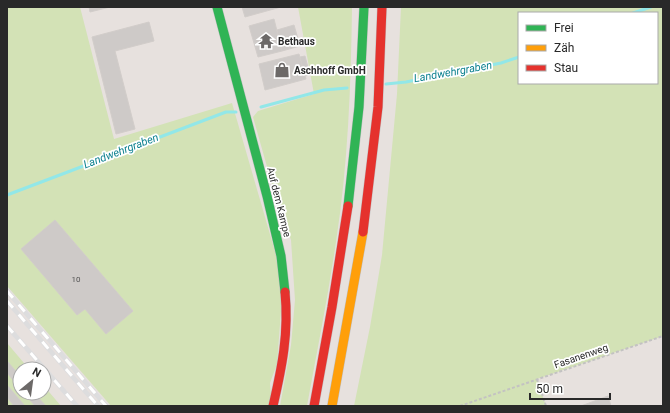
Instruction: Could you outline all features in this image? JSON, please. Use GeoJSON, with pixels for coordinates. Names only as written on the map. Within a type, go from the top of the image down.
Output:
{"type":"FeatureCollection","features":[{"type":"Feature","properties":{"kind":"main road","name":"Auf dem Kampe"},"geometry":{"type":"LineString","coordinates":[[217,7],[267,196],[281,256],[287,317],[284,355],[273,406]]}},
{"type":"Feature","properties":{"kind":"main road"},"geometry":{"type":"LineString","coordinates":[[314,406],[332,316],[348,213],[357,122],[364,7]]}},
{"type":"Feature","properties":{"kind":"main road"},"geometry":{"type":"LineString","coordinates":[[332,406],[358,270],[367,202],[376,110],[382,7]]}},
{"type":"Feature","properties":{"kind":"path","name":"Fasanenweg"},"geometry":{"type":"LineString","coordinates":[[460,406],[663,336]]}},
{"type":"Feature","properties":{"kind":"path"},"geometry":{"type":"LineString","coordinates":[[537,379],[546,406]]}},
{"type":"Feature","properties":{"kind":"green space"},"geometry":{"type":"Polygon","coordinates":[[[7,7],[80,7],[114,139],[232,103],[276,255],[282,298],[277,364],[270,383],[271,398],[269,406],[111,406],[7,286],[7,7]]]}},
{"type":"Feature","properties":{"kind":"green space"},"geometry":{"type":"Polygon","coordinates":[[[298,7],[352,7],[350,95],[340,213],[330,283],[307,406],[280,406],[291,345],[295,300],[291,240],[275,195],[253,117],[258,111],[314,94],[298,7]]]}},
{"type":"Feature","properties":{"kind":"green space"},"geometry":{"type":"Polygon","coordinates":[[[401,7],[663,7],[663,336],[537,379],[546,406],[354,406],[370,327],[382,255],[397,94],[401,7]]]}},
{"type":"Feature","properties":{"kind":"green space"},"geometry":{"type":"Polygon","coordinates":[[[7,343],[22,361],[12,361],[12,401],[52,401],[52,395],[61,406],[7,406],[7,343]]]}},
{"type":"Feature","properties":{"kind":"building"},"geometry":{"type":"Polygon","coordinates":[[[89,7],[110,7],[90,12],[89,7]]]}},
{"type":"Feature","properties":{"kind":"building"},"geometry":{"type":"Polygon","coordinates":[[[242,7],[281,7],[245,17],[242,7]]]}},
{"type":"Feature","properties":{"kind":"building","name":"Bethaus"},"geometry":{"type":"Polygon","coordinates":[[[274,19],[282,51],[258,57],[249,26],[274,19]]]}},
{"type":"Feature","properties":{"kind":"building"},"geometry":{"type":"Polygon","coordinates":[[[149,22],[154,41],[115,51],[135,129],[116,134],[92,37],[149,22]]]}},
{"type":"Feature","properties":{"kind":"building"},"geometry":{"type":"Polygon","coordinates":[[[294,25],[300,46],[282,51],[277,30],[294,25]]]}},
{"type":"Feature","properties":{"kind":"building","name":"Aschhoff GmbH"},"geometry":{"type":"Polygon","coordinates":[[[299,54],[306,79],[265,90],[259,64],[299,54]]]}},
{"type":"Feature","properties":{"kind":"building"},"geometry":{"type":"Polygon","coordinates":[[[305,56],[310,75],[305,76],[300,57],[305,56]]]}},
{"type":"Feature","properties":{"kind":"building"},"geometry":{"type":"Polygon","coordinates":[[[55,220],[133,311],[106,334],[85,309],[77,315],[21,249],[55,220]]]}},
{"type":"Feature","properties":{"kind":"building"},"geometry":{"type":"Polygon","coordinates":[[[7,361],[12,367],[12,379],[7,373],[7,361]]]}},
{"type":"Feature","properties":{"kind":"building"},"geometry":{"type":"Polygon","coordinates":[[[7,385],[12,391],[12,401],[21,401],[25,406],[14,406],[7,397],[7,385]]]}},
{"type":"Feature","properties":{"kind":"building"},"geometry":{"type":"Polygon","coordinates":[[[608,396],[611,406],[581,406],[608,396]]]}},
{"type":"Feature","properties":{"kind":"building"},"geometry":{"type":"Polygon","coordinates":[[[31,401],[41,401],[46,406],[35,406],[31,401]]]}},
{"type":"Feature","properties":{"kind":"waterway","name":"Landwehrgraben"},"geometry":{"type":"LineString","coordinates":[[636,12],[651,7]]}},
{"type":"Feature","properties":{"kind":"waterway","name":"Landwehrgraben"},"geometry":{"type":"LineString","coordinates":[[386,84],[406,82],[501,63],[518,57]]}},
{"type":"Feature","properties":{"kind":"waterway","name":"Landwehrgraben"},"geometry":{"type":"LineString","coordinates":[[261,107],[324,90],[347,88]]}},
{"type":"Feature","properties":{"kind":"waterway","name":"Landwehrgraben"},"geometry":{"type":"LineString","coordinates":[[7,195],[226,112],[236,112]]}},
{"type":"Feature","properties":{"kind":"railway"},"geometry":{"type":"LineString","coordinates":[[7,291],[106,406]]}},
{"type":"Feature","properties":{"kind":"railway"},"geometry":{"type":"LineString","coordinates":[[7,301],[98,406]]}},
{"type":"Feature","properties":{"kind":"railway"},"geometry":{"type":"LineString","coordinates":[[7,326],[77,406]]}},
{"type":"Feature","properties":{"kind":"traffic: fast"},"geometry":{"type":"LineString","coordinates":[[217,7],[267,196],[281,256],[285,292]]}},
{"type":"Feature","properties":{"kind":"traffic: fast"},"geometry":{"type":"LineString","coordinates":[[348,206],[359,107],[364,7]]}},
{"type":"Feature","properties":{"kind":"traffic: slow"},"geometry":{"type":"LineString","coordinates":[[332,406],[363,232]]}},
{"type":"Feature","properties":{"kind":"traffic: jam"},"geometry":{"type":"LineString","coordinates":[[363,232],[378,107],[382,7]]}},
{"type":"Feature","properties":{"kind":"traffic: jam"},"geometry":{"type":"LineString","coordinates":[[314,406],[348,206]]}},
{"type":"Feature","properties":{"kind":"traffic: jam"},"geometry":{"type":"LineString","coordinates":[[273,406],[284,350],[286,322],[285,292]]}},
{"type":"Feature","properties":{"kind":"place","name":"Bethaus"},"geometry":{"type":"Point","coordinates":[266,41]}},
{"type":"Feature","properties":{"kind":"place","name":"Aschhoff GmbH"},"geometry":{"type":"Point","coordinates":[282,70]}}]}
